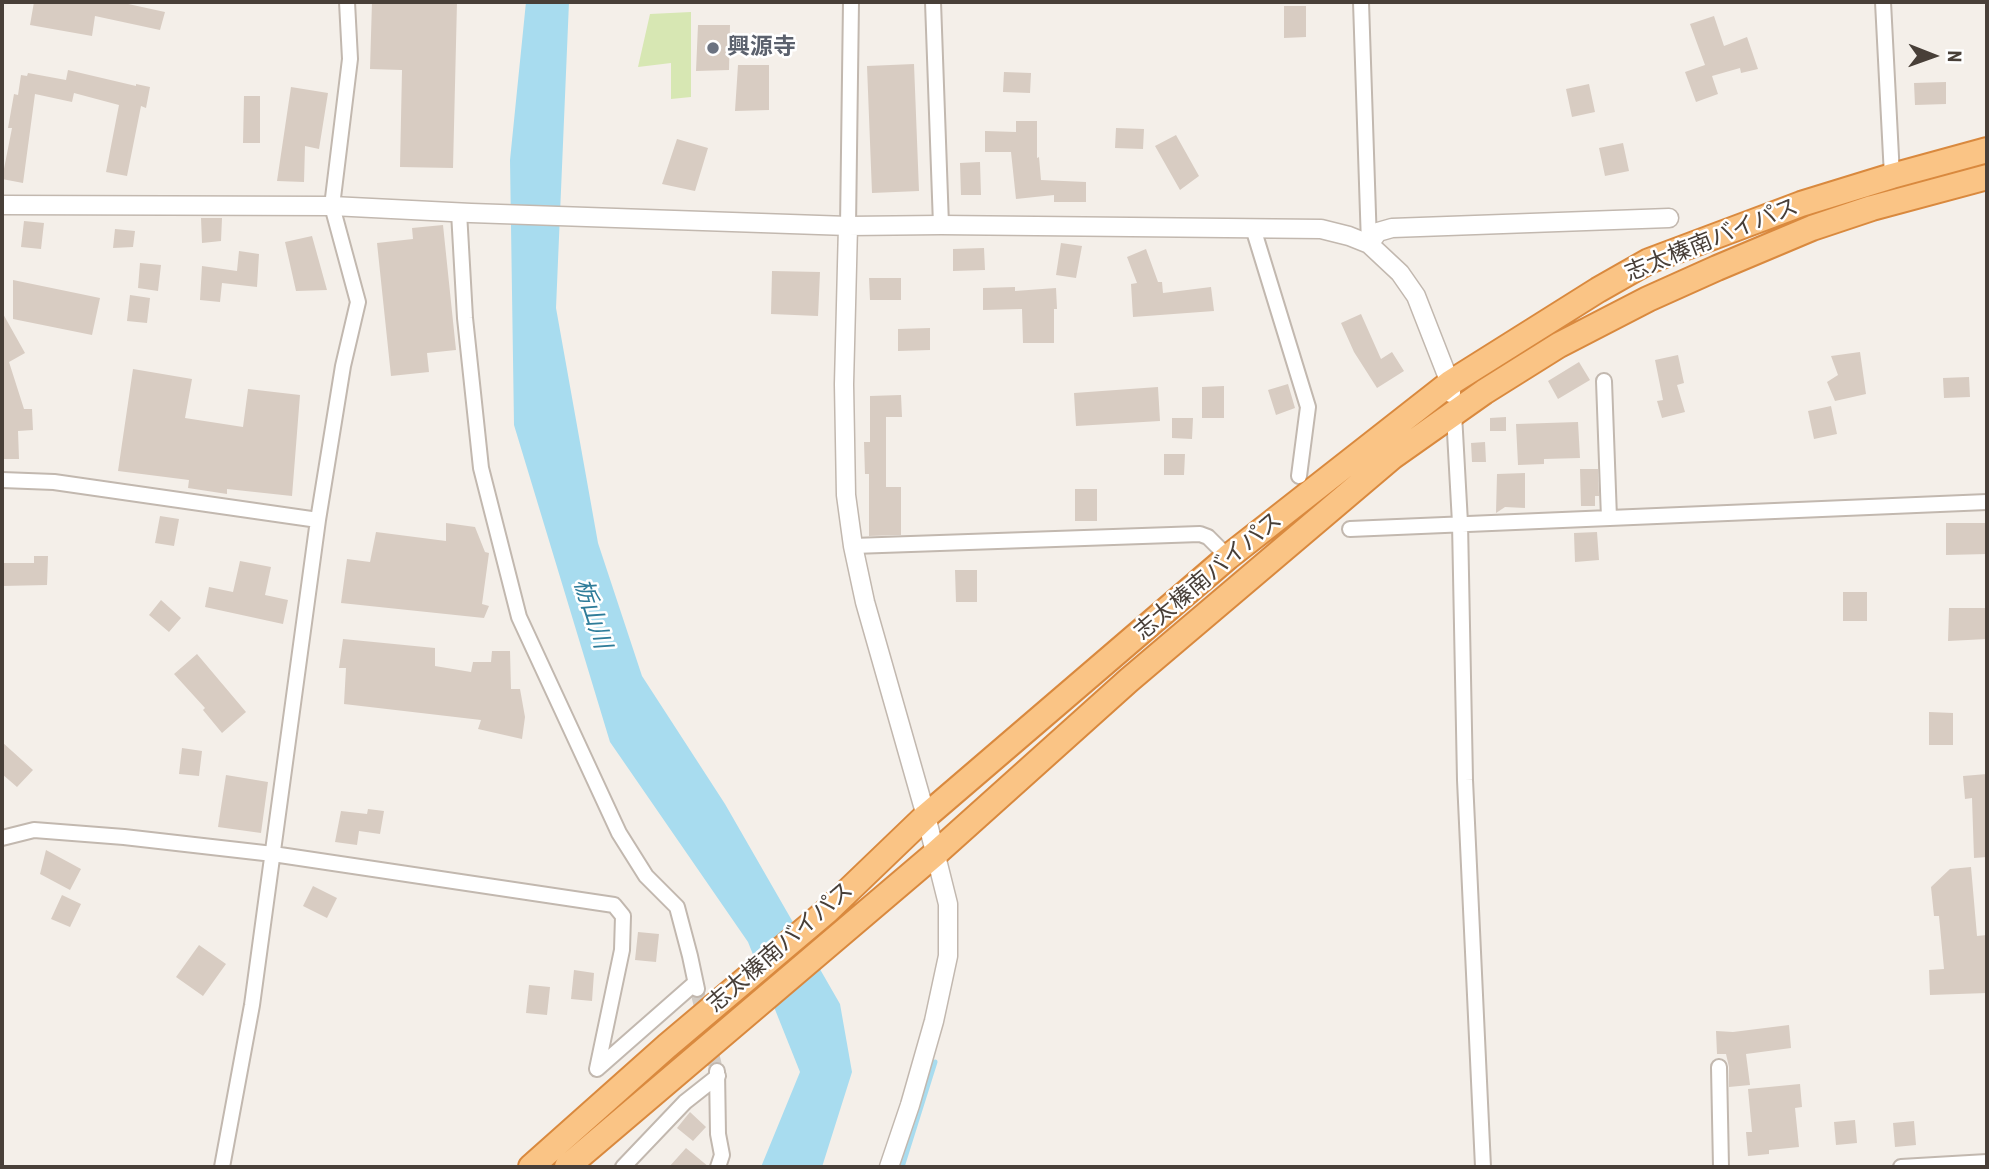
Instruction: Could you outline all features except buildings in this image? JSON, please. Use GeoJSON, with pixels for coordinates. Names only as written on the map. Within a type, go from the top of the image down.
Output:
{"type":"FeatureCollection","features":[{"type":"Feature","properties":{"kind":"highway","name":"志太榛南バイパス"},"geometry":{"type":"LineString","coordinates":[[531,1167],[667,1046],[827,911],[926,816],[1228,557],[1450,383],[1649,261],[1801,204],[1987,150]]}},
{"type":"Feature","properties":{"kind":"highway","name":"志太榛南バイパス"},"geometry":{"type":"LineString","coordinates":[[567,1167],[935,854],[1187,630],[1392,457],[1483,392],[1559,345],[1648,299],[1717,268],[1812,228],[1987,177]]}},
{"type":"Feature","properties":{"kind":"street"},"geometry":{"type":"LineString","coordinates":[[222,1167],[252,1004],[318,520],[343,366],[358,302],[332,206],[350,59],[347,2]]}},
{"type":"Feature","properties":{"kind":"street"},"geometry":{"type":"LineString","coordinates":[[850,2],[844,384],[846,495],[852,546],[865,602],[926,816],[948,904],[948,956],[931,1033],[889,1167]]}},
{"type":"Feature","properties":{"kind":"street"},"geometry":{"type":"LineString","coordinates":[[933,2],[941,225]]}},
{"type":"Feature","properties":{"kind":"street"},"geometry":{"type":"LineString","coordinates":[[1361,2],[1369,244]]}},
{"type":"Feature","properties":{"kind":"street"},"geometry":{"type":"LineString","coordinates":[[1883,2],[1892,176]]}},
{"type":"Feature","properties":{"kind":"street"},"geometry":{"type":"LineString","coordinates":[[2,205],[332,206],[848,226],[1321,229],[1369,244],[1400,272],[1416,296],[1450,383],[1454,414],[1460,523],[1465,780],[1483,1167]]}},
{"type":"Feature","properties":{"kind":"street"},"geometry":{"type":"LineString","coordinates":[[2,838],[34,830],[124,837],[273,854],[614,905],[623,916],[622,950],[597,1069],[696,987],[691,956],[677,907],[646,876],[619,833],[519,617],[481,468],[465,318],[465,212]]}},
{"type":"Feature","properties":{"kind":"street"},"geometry":{"type":"LineString","coordinates":[[1369,244],[1378,232],[1392,228],[1670,218]]}},
{"type":"Feature","properties":{"kind":"street"},"geometry":{"type":"LineString","coordinates":[[1253,228],[1308,407],[1298,476]]}},
{"type":"Feature","properties":{"kind":"street"},"geometry":{"type":"LineString","coordinates":[[1604,381],[1609,518]]}},
{"type":"Feature","properties":{"kind":"street"},"geometry":{"type":"LineString","coordinates":[[2,480],[54,482],[318,520]]}},
{"type":"Feature","properties":{"kind":"street"},"geometry":{"type":"LineString","coordinates":[[1350,529],[1987,502]]}},
{"type":"Feature","properties":{"kind":"street"},"geometry":{"type":"LineString","coordinates":[[852,546],[1200,534],[1208,537],[1228,557]]}},
{"type":"Feature","properties":{"kind":"street"},"geometry":{"type":"LineString","coordinates":[[1718,1067],[1721,1167]]}},
{"type":"Feature","properties":{"kind":"street"},"geometry":{"type":"LineString","coordinates":[[623,1167],[685,1102],[717,1073],[718,1134],[722,1155],[718,1167]]}},
{"type":"Feature","properties":{"kind":"street"},"geometry":{"type":"LineString","coordinates":[[1901,1167],[1987,1163]]}},
{"type":"Feature","properties":{"kind":"green space"},"geometry":{"type":"Polygon","coordinates":[[[691,12],[691,97],[671,99],[671,63],[638,67],[650,14],[691,12]]]}},
{"type":"Feature","properties":{"kind":"water","name":"栃山川"},"geometry":{"type":"Polygon","coordinates":[[[526,2],[569,2],[556,308],[598,543],[642,676],[725,804],[840,1004],[852,1072],[822,1167],[761,1167],[800,1072],[748,942],[610,742],[514,425],[510,160],[526,2]]]}},
{"type":"Feature","properties":{"kind":"waterway"},"geometry":{"type":"LineString","coordinates":[[902,1167],[935,1062]]}},
{"type":"Feature","properties":{"kind":"tunnel"},"geometry":{"type":"LineString","coordinates":[[697,990],[716,1070]]}},
{"type":"Feature","properties":{"kind":"place","name":"興源寺"},"geometry":{"type":"Point","coordinates":[713,48]}}]}
